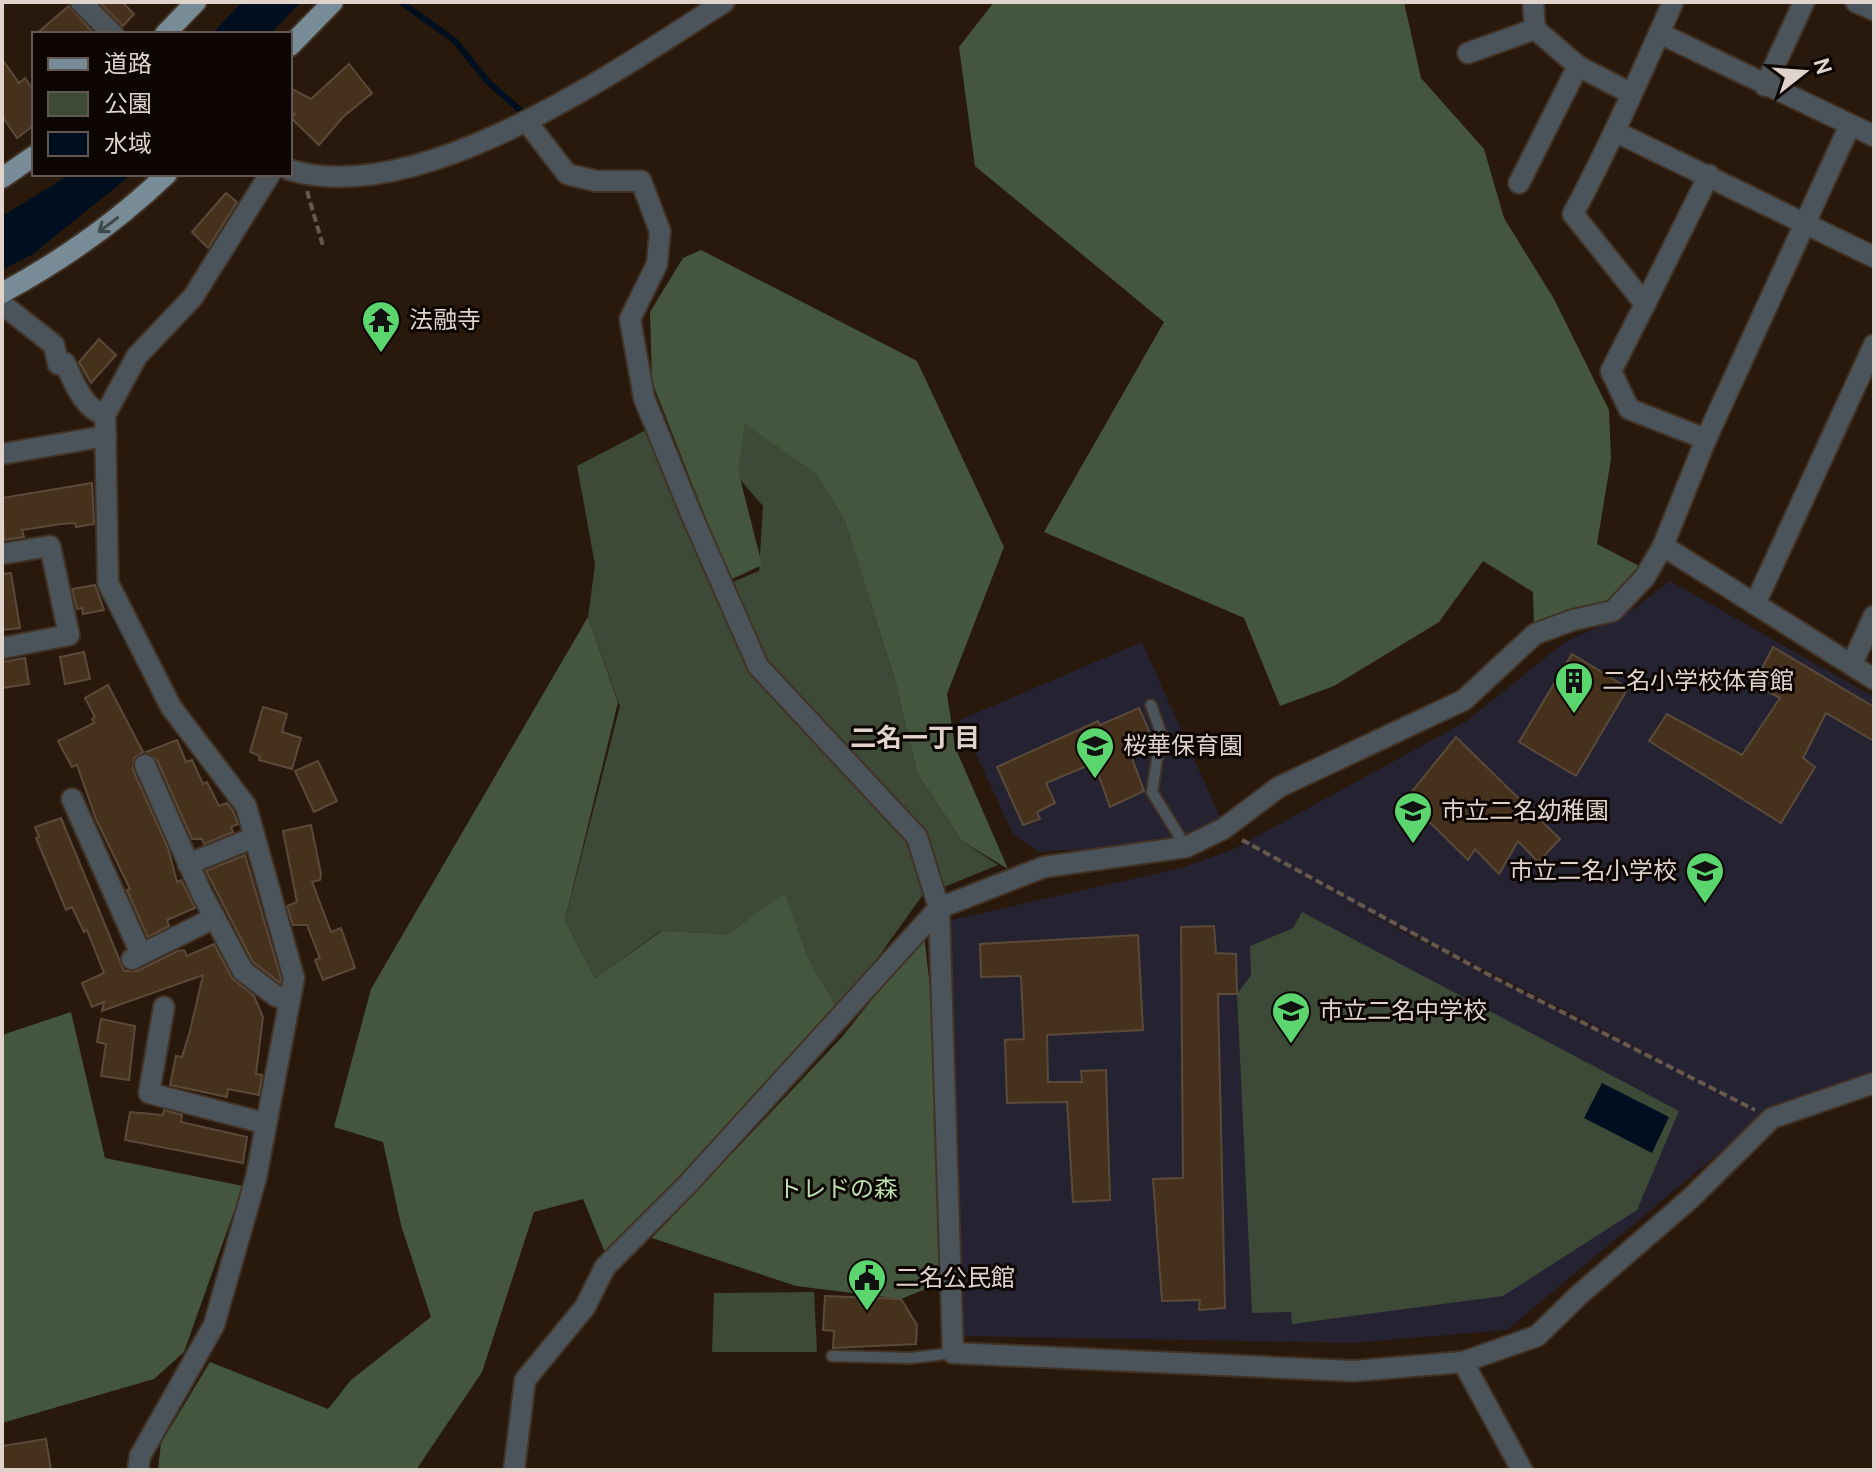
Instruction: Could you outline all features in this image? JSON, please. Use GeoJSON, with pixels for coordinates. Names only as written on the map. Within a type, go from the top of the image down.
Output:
{"type":"FeatureCollection","features":[{"type":"Feature","properties":{"kind":"main road"},"geometry":{"type":"LineString","coordinates":[[167,32],[196,2]]}},
{"type":"Feature","properties":{"kind":"main road"},"geometry":{"type":"LineString","coordinates":[[292,44],[333,2]]}},
{"type":"Feature","properties":{"kind":"main road"},"geometry":{"type":"LineString","coordinates":[[2,178],[32,157]]}},
{"type":"Feature","properties":{"kind":"main road"},"geometry":{"type":"LineString","coordinates":[[2,293],[54,265],[113,222],[165,176]]}},
{"type":"Feature","properties":{"kind":"street"},"geometry":{"type":"LineString","coordinates":[[81,2],[111,32]]}},
{"type":"Feature","properties":{"kind":"street"},"geometry":{"type":"LineString","coordinates":[[296,172],[369,175],[448,155],[527,122],[724,2]]}},
{"type":"Feature","properties":{"kind":"street"},"geometry":{"type":"LineString","coordinates":[[1533,2],[1535,29],[1578,66],[1630,93]]}},
{"type":"Feature","properties":{"kind":"street"},"geometry":{"type":"LineString","coordinates":[[1645,304],[1573,214],[1616,132],[1630,93],[1673,2]]}},
{"type":"Feature","properties":{"kind":"street"},"geometry":{"type":"LineString","coordinates":[[1765,86],[1804,2]]}},
{"type":"Feature","properties":{"kind":"street"},"geometry":{"type":"LineString","coordinates":[[1856,2],[1874,10]]}},
{"type":"Feature","properties":{"kind":"street"},"geometry":{"type":"LineString","coordinates":[[1468,53],[1535,29]]}},
{"type":"Feature","properties":{"kind":"street"},"geometry":{"type":"LineString","coordinates":[[1659,33],[1874,136]]}},
{"type":"Feature","properties":{"kind":"street"},"geometry":{"type":"LineString","coordinates":[[1519,183],[1578,66]]}},
{"type":"Feature","properties":{"kind":"street"},"geometry":{"type":"LineString","coordinates":[[527,122],[567,174],[596,181],[641,181],[660,231],[657,264],[630,319],[644,398],[692,516],[758,666],[917,837],[939,908],[953,1353],[1354,1371],[1463,1362],[1537,1336],[1579,1295],[1691,1198],[1772,1118],[1874,1083]]}},
{"type":"Feature","properties":{"kind":"street"},"geometry":{"type":"LineString","coordinates":[[514,1470],[525,1380],[585,1307],[605,1267],[720,1149],[939,908],[1044,867],[1186,847],[1223,829],[1279,787],[1464,700],[1535,634],[1573,620],[1613,611],[1645,577],[1663,546],[1706,439],[1850,125]]}},
{"type":"Feature","properties":{"kind":"street"},"geometry":{"type":"LineString","coordinates":[[1616,132],[1874,257]]}},
{"type":"Feature","properties":{"kind":"street"},"geometry":{"type":"LineString","coordinates":[[1706,439],[1629,409],[1611,371],[1709,175]]}},
{"type":"Feature","properties":{"kind":"street"},"geometry":{"type":"LineString","coordinates":[[138,1470],[140,1456],[214,1325],[256,1178],[264,1123],[294,978],[246,806],[171,707],[108,583],[105,415],[137,356],[193,297],[269,176]]}},
{"type":"Feature","properties":{"kind":"street"},"geometry":{"type":"LineString","coordinates":[[2,304],[54,345],[58,364],[65,363],[79,392],[95,412],[105,415]]}},
{"type":"Feature","properties":{"kind":"street"},"geometry":{"type":"LineString","coordinates":[[1755,604],[1874,345]]}},
{"type":"Feature","properties":{"kind":"street"},"geometry":{"type":"LineString","coordinates":[[2,454],[106,436]]}},
{"type":"Feature","properties":{"kind":"street"},"geometry":{"type":"LineString","coordinates":[[2,554],[50,546],[69,635],[2,648]]}},
{"type":"Feature","properties":{"kind":"street"},"geometry":{"type":"LineString","coordinates":[[1663,546],[1874,679]]}},
{"type":"Feature","properties":{"kind":"street"},"geometry":{"type":"LineString","coordinates":[[1852,664],[1874,616]]}},
{"type":"Feature","properties":{"kind":"street"},"geometry":{"type":"LineString","coordinates":[[145,765],[188,864],[243,971],[276,996],[289,1001]]}},
{"type":"Feature","properties":{"kind":"street"},"geometry":{"type":"LineString","coordinates":[[72,799],[135,957],[214,918]]}},
{"type":"Feature","properties":{"kind":"street"},"geometry":{"type":"LineString","coordinates":[[188,864],[253,838]]}},
{"type":"Feature","properties":{"kind":"street"},"geometry":{"type":"LineString","coordinates":[[164,1007],[149,1093],[264,1123]]}},
{"type":"Feature","properties":{"kind":"street"},"geometry":{"type":"LineString","coordinates":[[1463,1362],[1522,1470]]}},
{"type":"Feature","properties":{"kind":"lane"},"geometry":{"type":"LineString","coordinates":[[1151,705],[1161,733],[1152,792],[1186,847]]}},
{"type":"Feature","properties":{"kind":"lane"},"geometry":{"type":"LineString","coordinates":[[832,1356],[911,1358],[953,1353]]}},
{"type":"Feature","properties":{"kind":"path"},"geometry":{"type":"LineString","coordinates":[[296,172],[323,246]]}},
{"type":"Feature","properties":{"kind":"path"},"geometry":{"type":"LineString","coordinates":[[1223,829],[1493,977],[1772,1118]]}},
{"type":"Feature","properties":{"kind":"shaded area"},"geometry":{"type":"Polygon","coordinates":[[[1670,581],[1874,697],[1874,1075],[1767,1113],[1507,1330],[1352,1343],[962,1336],[947,921],[1181,868],[1234,849],[1465,722],[1565,642],[1628,613],[1670,581]],[[1329,895],[1660,1059],[1486,970],[1329,895]]]}},
{"type":"Feature","properties":{"kind":"shaded area","name":"桜華保育園"},"geometry":{"type":"Polygon","coordinates":[[[1142,642],[1221,819],[1184,842],[1039,852],[1013,834],[960,720],[1142,642]]]}},
{"type":"Feature","properties":{"kind":"green space"},"geometry":{"type":"Polygon","coordinates":[[[994,2],[1404,2],[1421,78],[1484,149],[1504,218],[1554,299],[1609,410],[1611,459],[1597,544],[1645,569],[1608,600],[1534,630],[1533,592],[1483,561],[1439,622],[1334,686],[1280,706],[1244,618],[1044,532],[1164,322],[975,166],[959,47],[994,2]]]}},
{"type":"Feature","properties":{"kind":"green space"},"geometry":{"type":"Polygon","coordinates":[[[701,250],[917,361],[1004,547],[947,694],[955,747],[1008,869],[962,841],[917,773],[895,680],[844,519],[815,473],[745,424],[738,470],[762,565],[730,580],[652,382],[650,312],[683,258],[701,250]]]}},
{"type":"Feature","properties":{"kind":"green space"},"geometry":{"type":"Polygon","coordinates":[[[745,423],[815,473],[844,519],[895,680],[917,773],[962,841],[998,865],[922,896],[839,1012],[807,955],[785,894],[728,934],[661,931],[595,978],[565,920],[620,706],[588,617],[595,565],[577,466],[648,429],[715,589],[759,571],[763,506],[736,475],[745,423]]]}},
{"type":"Feature","properties":{"kind":"green space"},"geometry":{"type":"Polygon","coordinates":[[[588,617],[618,702],[565,920],[595,978],[662,931],[728,934],[785,893],[807,955],[839,1012],[606,1255],[583,1199],[534,1212],[482,1372],[416,1470],[158,1470],[161,1443],[210,1362],[328,1409],[351,1380],[431,1317],[401,1225],[383,1142],[334,1127],[371,989],[588,617]]]}},
{"type":"Feature","properties":{"kind":"green space"},"geometry":{"type":"Polygon","coordinates":[[[1302,912],[1679,1111],[1637,1210],[1503,1296],[1292,1324],[1291,1312],[1252,1313],[1237,994],[1251,975],[1250,946],[1293,928],[1302,912]]]}},
{"type":"Feature","properties":{"kind":"green space","name":"トレドの森"},"geometry":{"type":"Polygon","coordinates":[[[924,934],[935,1033],[941,1283],[901,1299],[796,1286],[652,1238],[842,1037],[924,934]]]}},
{"type":"Feature","properties":{"kind":"green space"},"geometry":{"type":"Polygon","coordinates":[[[71,1012],[105,1158],[243,1186],[184,1352],[154,1379],[2,1423],[2,1035],[71,1012]]]}},
{"type":"Feature","properties":{"kind":"green space"},"geometry":{"type":"Polygon","coordinates":[[[814,1292],[817,1352],[712,1352],[714,1293],[814,1292]]]}},
{"type":"Feature","properties":{"kind":"water"},"geometry":{"type":"Polygon","coordinates":[[[242,2],[301,2],[272,32],[214,32],[242,2]]]}},
{"type":"Feature","properties":{"kind":"water"},"geometry":{"type":"Polygon","coordinates":[[[68,176],[130,176],[33,254],[2,270],[2,216],[68,176]]]}},
{"type":"Feature","properties":{"kind":"water"},"geometry":{"type":"Polygon","coordinates":[[[1602,1083],[1669,1117],[1652,1153],[1584,1118],[1602,1083]]]}},
{"type":"Feature","properties":{"kind":"building"},"geometry":{"type":"Polygon","coordinates":[[[99,2],[122,2],[134,14],[123,26],[99,2]]]}},
{"type":"Feature","properties":{"kind":"building"},"geometry":{"type":"Polygon","coordinates":[[[69,6],[92,32],[38,32],[69,6]]]}},
{"type":"Feature","properties":{"kind":"building"},"geometry":{"type":"Polygon","coordinates":[[[2,59],[19,83],[25,78],[32,89],[32,127],[17,138],[2,116],[2,59]]]}},
{"type":"Feature","properties":{"kind":"building"},"geometry":{"type":"Polygon","coordinates":[[[349,64],[372,93],[343,117],[319,145],[292,119],[295,114],[292,111],[292,89],[311,99],[349,64]]]}},
{"type":"Feature","properties":{"kind":"building"},"geometry":{"type":"Polygon","coordinates":[[[226,193],[237,202],[208,248],[192,232],[226,193]]]}},
{"type":"Feature","properties":{"kind":"building"},"geometry":{"type":"Polygon","coordinates":[[[99,339],[116,355],[91,383],[79,362],[99,339]]]}},
{"type":"Feature","properties":{"kind":"building"},"geometry":{"type":"Polygon","coordinates":[[[92,483],[94,524],[76,527],[75,523],[61,524],[22,530],[24,537],[4,540],[2,498],[92,483]]]}},
{"type":"Feature","properties":{"kind":"building"},"geometry":{"type":"Polygon","coordinates":[[[11,573],[20,628],[2,630],[2,574],[11,573]]]}},
{"type":"Feature","properties":{"kind":"building"},"geometry":{"type":"Polygon","coordinates":[[[95,585],[104,610],[83,614],[82,608],[77,609],[72,589],[95,585]]]}},
{"type":"Feature","properties":{"kind":"building"},"geometry":{"type":"Polygon","coordinates":[[[1773,647],[1874,707],[1874,741],[1826,713],[1803,758],[1815,767],[1781,823],[1649,741],[1667,714],[1742,755],[1780,698],[1754,684],[1773,647]]]}},
{"type":"Feature","properties":{"kind":"building"},"geometry":{"type":"Polygon","coordinates":[[[84,652],[90,679],[65,684],[60,657],[84,652]]]}},
{"type":"Feature","properties":{"kind":"building","name":"二名小学校体育館"},"geometry":{"type":"Polygon","coordinates":[[[1572,654],[1628,688],[1576,776],[1519,742],[1572,654]]]}},
{"type":"Feature","properties":{"kind":"building"},"geometry":{"type":"Polygon","coordinates":[[[25,658],[29,684],[2,688],[2,662],[25,658]]]}},
{"type":"Feature","properties":{"kind":"building"},"geometry":{"type":"Polygon","coordinates":[[[108,685],[143,752],[134,758],[133,770],[168,848],[177,882],[181,880],[195,908],[167,920],[169,926],[148,937],[127,890],[130,889],[96,819],[77,765],[72,767],[58,741],[94,723],[92,719],[95,717],[85,698],[108,685]]]}},
{"type":"Feature","properties":{"kind":"building"},"geometry":{"type":"Polygon","coordinates":[[[263,707],[287,714],[282,732],[301,738],[292,769],[259,760],[260,756],[250,752],[263,707]]]}},
{"type":"Feature","properties":{"kind":"building"},"geometry":{"type":"Polygon","coordinates":[[[1139,708],[1152,738],[1128,747],[1144,791],[1110,807],[1094,763],[1046,783],[1055,803],[1037,812],[1040,819],[1023,825],[997,767],[1098,721],[1100,725],[1139,708]]]}},
{"type":"Feature","properties":{"kind":"building"},"geometry":{"type":"Polygon","coordinates":[[[1456,737],[1560,839],[1538,862],[1518,841],[1499,874],[1475,849],[1468,860],[1406,799],[1456,737]]]}},
{"type":"Feature","properties":{"kind":"building"},"geometry":{"type":"Polygon","coordinates":[[[177,740],[186,762],[192,760],[203,784],[207,782],[219,806],[227,803],[233,811],[238,824],[231,827],[233,832],[204,844],[202,839],[192,839],[157,760],[146,752],[177,740]]]}},
{"type":"Feature","properties":{"kind":"building"},"geometry":{"type":"Polygon","coordinates":[[[318,761],[337,801],[314,812],[295,771],[318,761]]]}},
{"type":"Feature","properties":{"kind":"building"},"geometry":{"type":"Polygon","coordinates":[[[61,818],[124,971],[137,971],[178,951],[184,950],[187,956],[214,944],[232,978],[254,996],[263,1017],[256,1074],[262,1075],[259,1095],[228,1089],[227,1097],[170,1085],[176,1056],[182,1057],[190,1031],[203,975],[102,1011],[104,1002],[92,1007],[82,983],[104,973],[87,930],[84,932],[72,907],[66,910],[36,838],[39,837],[35,827],[61,818]]]}},
{"type":"Feature","properties":{"kind":"building"},"geometry":{"type":"Polygon","coordinates":[[[311,825],[321,874],[320,880],[312,882],[331,932],[341,928],[355,968],[323,980],[315,960],[320,958],[307,925],[293,925],[287,906],[297,902],[283,831],[311,825]]]}},
{"type":"Feature","properties":{"kind":"building"},"geometry":{"type":"Polygon","coordinates":[[[245,855],[280,983],[253,962],[206,871],[245,855]]]}},
{"type":"Feature","properties":{"kind":"building"},"geometry":{"type":"Polygon","coordinates":[[[1214,926],[1216,953],[1236,954],[1237,994],[1218,994],[1225,1308],[1199,1310],[1200,1300],[1162,1301],[1153,1179],[1183,1178],[1181,927],[1214,926]]]}},
{"type":"Feature","properties":{"kind":"building"},"geometry":{"type":"Polygon","coordinates":[[[1138,935],[1143,1030],[1047,1035],[1048,1082],[1082,1082],[1081,1071],[1106,1070],[1110,1200],[1073,1202],[1067,1102],[1007,1103],[1005,1040],[1024,1039],[1021,976],[981,977],[980,944],[1138,935]]]}},
{"type":"Feature","properties":{"kind":"building"},"geometry":{"type":"Polygon","coordinates":[[[101,1019],[135,1026],[129,1080],[101,1076],[106,1044],[97,1042],[101,1019]]]}},
{"type":"Feature","properties":{"kind":"building"},"geometry":{"type":"Polygon","coordinates":[[[164,1110],[182,1115],[181,1122],[247,1137],[243,1163],[125,1140],[130,1112],[163,1115],[164,1110]]]}},
{"type":"Feature","properties":{"kind":"building","name":"二名公民館"},"geometry":{"type":"Polygon","coordinates":[[[825,1296],[901,1299],[917,1325],[916,1344],[833,1348],[834,1331],[823,1330],[825,1296]]]}},
{"type":"Feature","properties":{"kind":"building"},"geometry":{"type":"Polygon","coordinates":[[[46,1439],[51,1470],[2,1470],[2,1446],[46,1439]]]}},
{"type":"Feature","properties":{"kind":"waterway"},"geometry":{"type":"LineString","coordinates":[[401,2],[455,41],[488,82],[521,111]]}},
{"type":"Feature","properties":{"kind":"waterway"},"geometry":{"type":"LineString","coordinates":[[106,599],[127,642]]}},
{"type":"Feature","properties":{"kind":"place","name":"法融寺"},"geometry":{"type":"Point","coordinates":[381,354]}},
{"type":"Feature","properties":{"kind":"place","name":"二名小学校体育館"},"geometry":{"type":"Point","coordinates":[1574,715]}},
{"type":"Feature","properties":{"kind":"place","name":"桜華保育園"},"geometry":{"type":"Point","coordinates":[1095,780]}},
{"type":"Feature","properties":{"kind":"place","name":"市立二名幼稚園"},"geometry":{"type":"Point","coordinates":[1413,845]}},
{"type":"Feature","properties":{"kind":"place","name":"市立二名小学校"},"geometry":{"type":"Point","coordinates":[1705,905]}},
{"type":"Feature","properties":{"kind":"place","name":"市立二名中学校"},"geometry":{"type":"Point","coordinates":[1291,1045]}},
{"type":"Feature","properties":{"kind":"place","name":"二名公民館"},"geometry":{"type":"Point","coordinates":[867,1312]}},
{"type":"Feature","properties":{"kind":"district","name":"二名一丁目"},"geometry":{"type":"Point","coordinates":[915,738]}}]}
